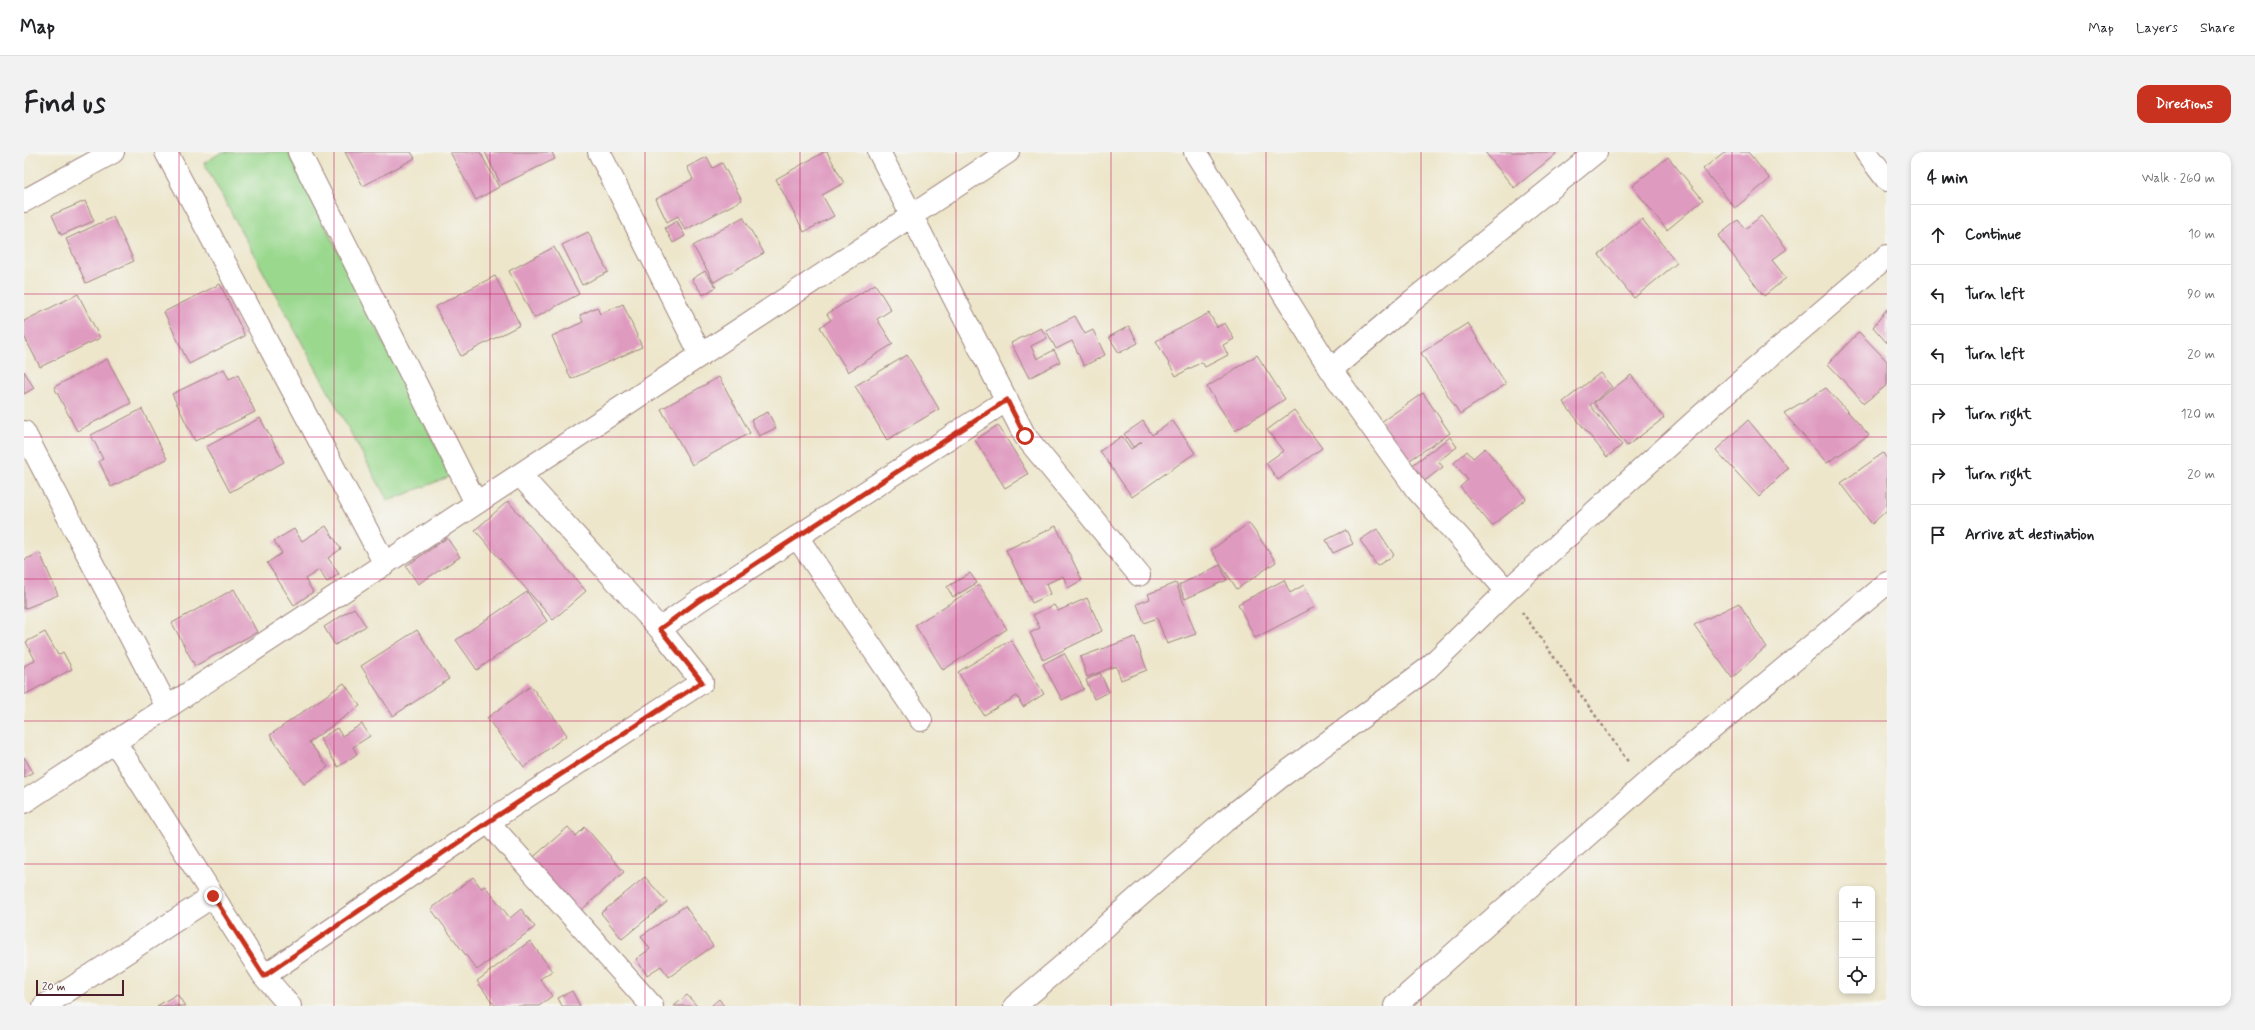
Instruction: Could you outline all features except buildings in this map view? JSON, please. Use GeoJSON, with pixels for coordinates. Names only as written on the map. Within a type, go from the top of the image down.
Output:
{"type":"FeatureCollection","features":[{"type":"Feature","properties":{"kind":"street"},"geometry":{"type":"LineString","coordinates":[[24,201],[113,152]]}},
{"type":"Feature","properties":{"kind":"street"},"geometry":{"type":"LineString","coordinates":[[166,152],[385,564]]}},
{"type":"Feature","properties":{"kind":"street"},"geometry":{"type":"LineString","coordinates":[[299,152],[476,503]]}},
{"type":"Feature","properties":{"kind":"street"},"geometry":{"type":"LineString","coordinates":[[599,152],[701,355]]}},
{"type":"Feature","properties":{"kind":"street"},"geometry":{"type":"LineString","coordinates":[[879,152],[1025,436],[1139,575]]}},
{"type":"Feature","properties":{"kind":"street"},"geometry":{"type":"LineString","coordinates":[[24,802],[1008,152]]}},
{"type":"Feature","properties":{"kind":"street"},"geometry":{"type":"LineString","coordinates":[[1195,152],[1331,370],[1417,490],[1507,590]]}},
{"type":"Feature","properties":{"kind":"street"},"geometry":{"type":"LineString","coordinates":[[1331,370],[1412,301],[1596,152]]}},
{"type":"Feature","properties":{"kind":"street"},"geometry":{"type":"LineString","coordinates":[[1866,152],[1887,180]]}},
{"type":"Feature","properties":{"kind":"street"},"geometry":{"type":"LineString","coordinates":[[1015,1006],[1066,963],[1119,914],[1225,821],[1279,778],[1426,670],[1507,590],[1714,404],[1887,256]]}},
{"type":"Feature","properties":{"kind":"street"},"geometry":{"type":"LineString","coordinates":[[660,629],[697,602],[1007,400]]}},
{"type":"Feature","properties":{"kind":"street"},"geometry":{"type":"LineString","coordinates":[[24,432],[167,708]]}},
{"type":"Feature","properties":{"kind":"street"},"geometry":{"type":"LineString","coordinates":[[264,976],[488,822],[702,682],[660,629],[520,475]]}},
{"type":"Feature","properties":{"kind":"street"},"geometry":{"type":"LineString","coordinates":[[797,537],[921,720]]}},
{"type":"Feature","properties":{"kind":"street"},"geometry":{"type":"LineString","coordinates":[[1394,1006],[1644,785],[1887,583]]}},
{"type":"Feature","properties":{"kind":"street"},"geometry":{"type":"LineString","coordinates":[[114,742],[264,976],[290,1006]]}},
{"type":"Feature","properties":{"kind":"street"},"geometry":{"type":"LineString","coordinates":[[488,822],[652,1006]]}},
{"type":"Feature","properties":{"kind":"street"},"geometry":{"type":"LineString","coordinates":[[44,1006],[213,896]]}},
{"type":"Feature","properties":{"kind":"path"},"geometry":{"type":"LineString","coordinates":[[1507,590],[1644,785]]}},
{"type":"Feature","properties":{"kind":"green space"},"geometry":{"type":"Polygon","coordinates":[[[222,152],[288,152],[451,476],[388,501],[204,163],[222,152]]]}},
{"type":"Feature","properties":{"kind":"route"},"geometry":{"type":"LineString","coordinates":[[213,896],[264,976],[488,822],[702,682],[660,629],[697,602],[1007,400],[1025,436]]}}]}
